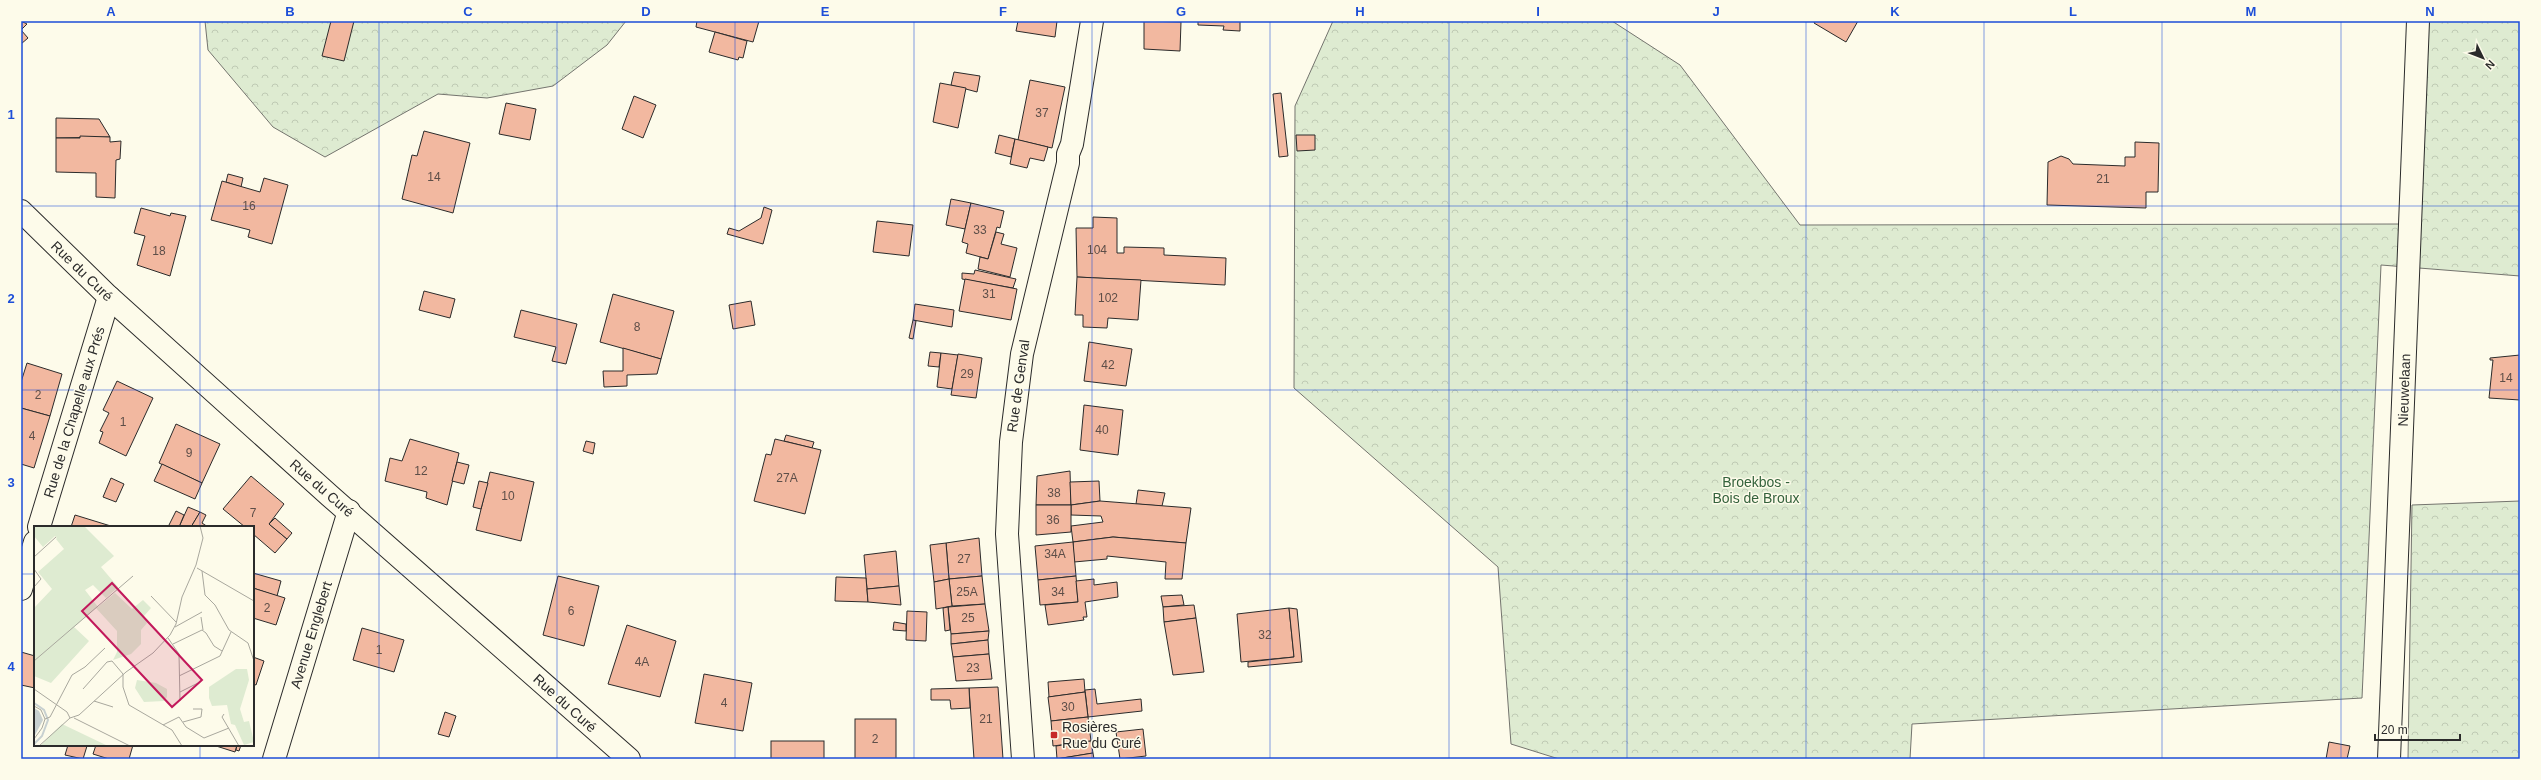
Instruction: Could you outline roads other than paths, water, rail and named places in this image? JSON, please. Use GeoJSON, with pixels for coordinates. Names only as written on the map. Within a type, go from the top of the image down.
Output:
{"type":"FeatureCollection","features":[{"type":"Feature","properties":{"kind":"street","name":"Rue de Genval"},"geometry":{"type":"LineString","coordinates":[[1023,759],[1007,534],[1011,442],[1022,354],[1068,163],[1068,154],[1072,144],[1092,21]]}},
{"type":"Feature","properties":{"kind":"street","name":"Nieuwelaan"},"geometry":{"type":"LineString","coordinates":[[2389,759],[2418,21]]}},
{"type":"Feature","properties":{"kind":"street","name":"Rue du Curé"},"geometry":{"type":"LineString","coordinates":[[21,211],[108,297],[629,759]]}},
{"type":"Feature","properties":{"kind":"street","name":"Rue de la Chapelle aux Prés"},"geometry":{"type":"LineString","coordinates":[[39,526],[108,297]]}},
{"type":"Feature","properties":{"kind":"street","name":"Avenue Englebert"},"geometry":{"type":"LineString","coordinates":[[274,759],[349,511]]}},
{"type":"Feature","properties":{"kind":"street"},"geometry":{"type":"LineString","coordinates":[[21,588],[34,545]]}},
{"type":"Feature","properties":{"kind":"place","name":"Rosières Rue du Curé"},"geometry":{"type":"Point","coordinates":[1054,735]}},
{"type":"Feature","properties":{"kind":"park label","name":"Broekbos - Bois de Broux"},"geometry":{"type":"Point","coordinates":[1756,490]}}]}
